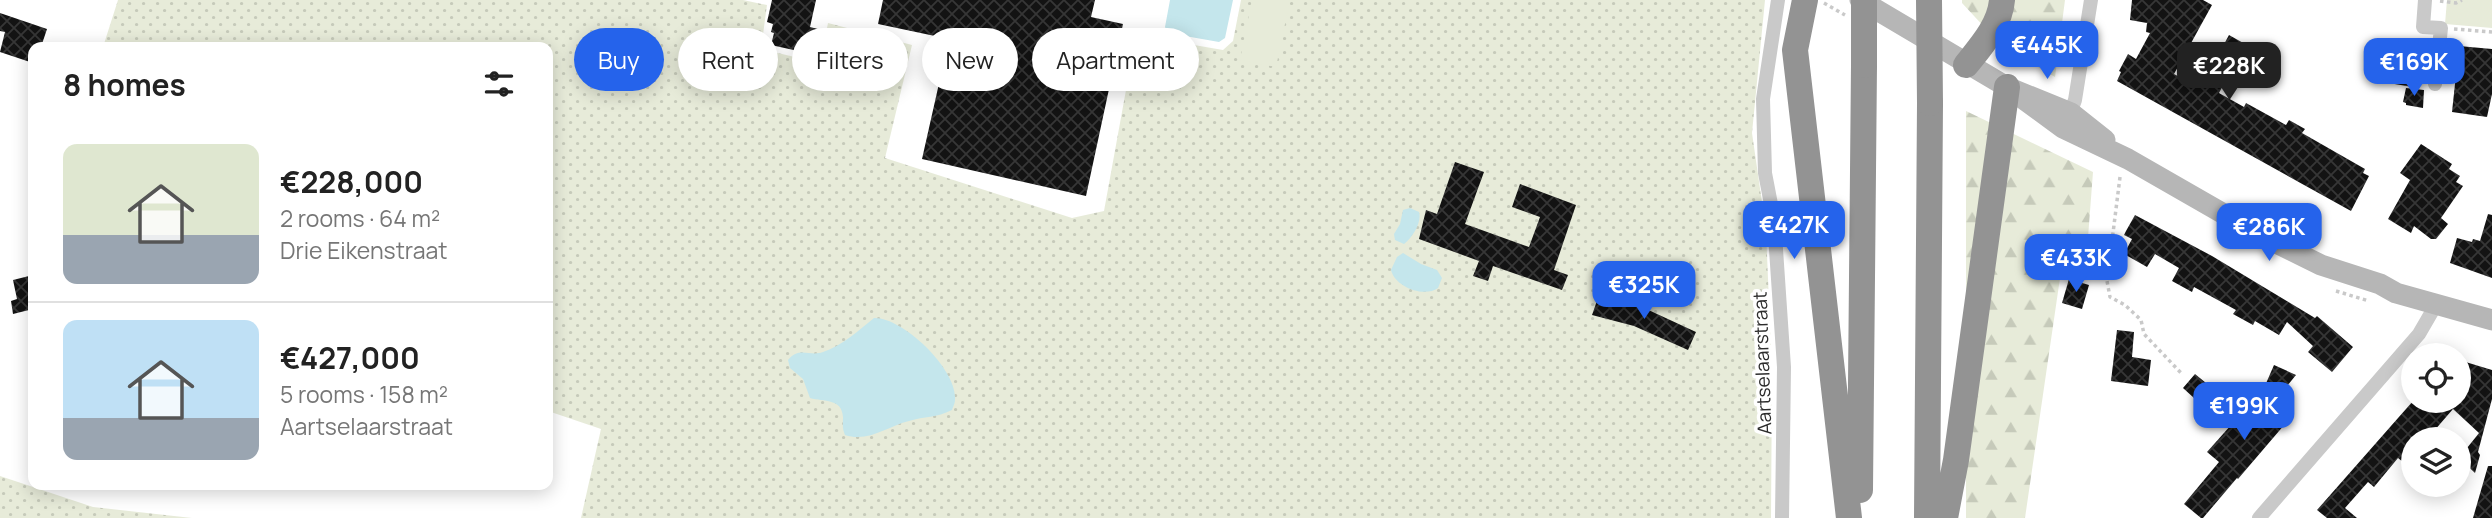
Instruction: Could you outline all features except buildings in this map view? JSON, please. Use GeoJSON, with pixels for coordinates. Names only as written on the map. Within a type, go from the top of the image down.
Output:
{"type":"FeatureCollection","features":[{"type":"Feature","properties":{"kind":"highway"},"geometry":{"type":"LineString","coordinates":[[1805,0],[1796,50],[1849,518]]}},
{"type":"Feature","properties":{"kind":"highway"},"geometry":{"type":"LineString","coordinates":[[1927,518],[1929,0]]}},
{"type":"Feature","properties":{"kind":"highway"},"geometry":{"type":"LineString","coordinates":[[1966,65],[1996,22],[2001,12],[2002,0]]}},
{"type":"Feature","properties":{"kind":"highway"},"geometry":{"type":"LineString","coordinates":[[1860,518],[1864,65],[1862,1]]}},
{"type":"Feature","properties":{"kind":"highway"},"geometry":{"type":"LineString","coordinates":[[1945,518],[2007,87]]}},
{"type":"Feature","properties":{"kind":"street","name":"Aartselaarstraat"},"geometry":{"type":"LineString","coordinates":[[1778,0],[1763,99],[1765,173],[1774,220],[1784,367],[1782,518]]}},
{"type":"Feature","properties":{"kind":"street"},"geometry":{"type":"LineString","coordinates":[[1840,0],[1862,1],[1966,65],[2067,121],[2124,168],[2321,265],[2380,284],[2396,293],[2492,320]]}},
{"type":"Feature","properties":{"kind":"street"},"geometry":{"type":"LineString","coordinates":[[2067,121],[2091,0]]}},
{"type":"Feature","properties":{"kind":"street"},"geometry":{"type":"LineString","coordinates":[[2432,1],[2423,27],[2441,28],[2435,84]]}},
{"type":"Feature","properties":{"kind":"street"},"geometry":{"type":"LineString","coordinates":[[2259,518],[2419,334],[2437,303]]}},
{"type":"Feature","properties":{"kind":"path"},"geometry":{"type":"LineString","coordinates":[[2432,1],[2456,3],[2462,0]]}},
{"type":"Feature","properties":{"kind":"path"},"geometry":{"type":"LineString","coordinates":[[2441,28],[2492,32]]}},
{"type":"Feature","properties":{"kind":"path"},"geometry":{"type":"LineString","coordinates":[[2124,168],[2106,281],[2110,297],[2125,305],[2141,320],[2144,334],[2182,374]]}},
{"type":"Feature","properties":{"kind":"green space"},"geometry":{"type":"Polygon","coordinates":[[[118,0],[743,0],[767,5],[764,28],[678,28],[678,91],[778,91],[778,53],[792,56],[792,91],[901,91],[885,158],[1072,218],[1104,211],[1126,91],[1199,91],[1199,46],[1223,50],[1233,41],[1241,0],[1765,0],[1752,133],[1766,230],[1772,376],[1771,518],[581,518],[601,429],[553,413],[553,42],[105,42],[118,0]]]}},
{"type":"Feature","properties":{"kind":"green space"},"geometry":{"type":"Polygon","coordinates":[[[1252,0],[1290,0],[1276,67],[1240,60],[1252,0]]]}},
{"type":"Feature","properties":{"kind":"green space"},"geometry":{"type":"Polygon","coordinates":[[[1962,0],[2065,0],[2055,77],[2000,44],[1962,0]]]}},
{"type":"Feature","properties":{"kind":"green space"},"geometry":{"type":"Polygon","coordinates":[[[2447,0],[2492,0],[2492,28],[2445,24],[2447,0]]]}},
{"type":"Feature","properties":{"kind":"green space"},"geometry":{"type":"Polygon","coordinates":[[[828,23],[847,28],[827,28],[828,23]]]}},
{"type":"Feature","properties":{"kind":"green space"},"geometry":{"type":"Polygon","coordinates":[[[908,44],[912,45],[908,62],[908,44]]]}},
{"type":"Feature","properties":{"kind":"green space"},"geometry":{"type":"Polygon","coordinates":[[[1966,111],[2093,172],[2085,277],[2060,278],[2025,518],[1966,518],[1966,111]]]}},
{"type":"Feature","properties":{"kind":"green space"},"geometry":{"type":"Polygon","coordinates":[[[0,476],[28,485],[28,490],[42,490],[93,507],[192,518],[0,518],[0,476]]]}},
{"type":"Feature","properties":{"kind":"water"},"geometry":{"type":"Polygon","coordinates":[[[1170,0],[1233,0],[1225,38],[1219,42],[1199,38],[1199,28],[1165,27],[1170,0]]]}},
{"type":"Feature","properties":{"kind":"water"},"geometry":{"type":"Polygon","coordinates":[[[1410,208],[1419,212],[1419,220],[1404,244],[1395,240],[1394,234],[1400,224],[1403,210],[1410,208]]]}},
{"type":"Feature","properties":{"kind":"water"},"geometry":{"type":"Polygon","coordinates":[[[1403,253],[1437,270],[1442,278],[1438,288],[1418,291],[1398,281],[1391,270],[1397,257],[1403,253]]]}},
{"type":"Feature","properties":{"kind":"water"},"geometry":{"type":"Polygon","coordinates":[[[874,318],[899,326],[926,347],[948,374],[954,388],[955,401],[952,410],[946,413],[909,421],[870,435],[853,437],[845,435],[839,407],[831,402],[810,398],[803,379],[790,368],[788,360],[796,354],[818,353],[837,346],[874,318]]]}}]}
